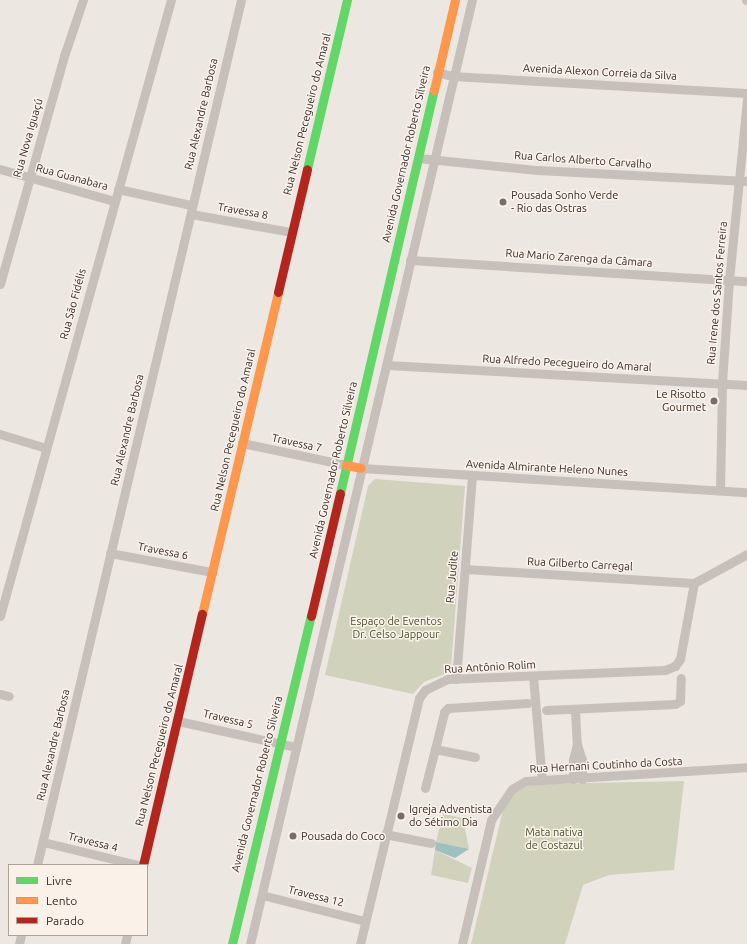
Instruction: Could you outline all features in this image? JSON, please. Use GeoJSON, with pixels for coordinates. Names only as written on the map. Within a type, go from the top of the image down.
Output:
{"type":"FeatureCollection","features":[{"type":"Feature","properties":{"kind":"street","name":"Rua Nova Iguaçú"},"geometry":{"type":"LineString","coordinates":[[0,284],[29,178],[84,0]]}},
{"type":"Feature","properties":{"kind":"street","name":"Rua São Fidélis"},"geometry":{"type":"LineString","coordinates":[[0,616],[171,0]]}},
{"type":"Feature","properties":{"kind":"street","name":"Rua Alexandre Barbosa"},"geometry":{"type":"LineString","coordinates":[[37,864],[241,0]]}},
{"type":"Feature","properties":{"kind":"street","name":"Rua Nelson Pecegueiro do Amaral"},"geometry":{"type":"LineString","coordinates":[[142,864],[178,721],[346,0]]}},
{"type":"Feature","properties":{"kind":"street","name":"Avenida Governador Roberto Silveira"},"geometry":{"type":"LineString","coordinates":[[232,944],[242,891],[281,744],[455,0]]}},
{"type":"Feature","properties":{"kind":"street"},"geometry":{"type":"LineString","coordinates":[[250,944],[361,468],[387,365],[410,260],[435,161],[452,76],[472,0]]}},
{"type":"Feature","properties":{"kind":"street","name":"Avenida Alexon Correia da Silva"},"geometry":{"type":"LineString","coordinates":[[437,72],[452,76],[747,93]]}},
{"type":"Feature","properties":{"kind":"street","name":"Rua Irene dos Santos Ferreira"},"geometry":{"type":"LineString","coordinates":[[720,490],[722,383],[729,280],[743,181],[747,99]]}},
{"type":"Feature","properties":{"kind":"street","name":"Rua Carlos Alberto Carvalho"},"geometry":{"type":"LineString","coordinates":[[418,158],[435,161],[537,170],[743,181]]}},
{"type":"Feature","properties":{"kind":"street","name":"Rua Guanabara"},"geometry":{"type":"LineString","coordinates":[[0,169],[114,201]]}},
{"type":"Feature","properties":{"kind":"street","name":"Travessa 8"},"geometry":{"type":"LineString","coordinates":[[118,189],[191,210],[291,232]]}},
{"type":"Feature","properties":{"kind":"street","name":"Rua Mario Zarenga da Câmara"},"geometry":{"type":"LineString","coordinates":[[410,260],[747,281]]}},
{"type":"Feature","properties":{"kind":"street","name":"Rua Alfredo Pecegueiro do Amaral"},"geometry":{"type":"LineString","coordinates":[[387,365],[747,385]]}},
{"type":"Feature","properties":{"kind":"street"},"geometry":{"type":"LineString","coordinates":[[0,434],[46,448]]}},
{"type":"Feature","properties":{"kind":"street","name":"Travessa 7"},"geometry":{"type":"LineString","coordinates":[[242,444],[346,465]]}},
{"type":"Feature","properties":{"kind":"street","name":"Avenida Almirante Heleno Nunes"},"geometry":{"type":"LineString","coordinates":[[346,465],[361,468],[472,476],[747,492]]}},
{"type":"Feature","properties":{"kind":"street","name":"Rua Judite"},"geometry":{"type":"LineString","coordinates":[[456,679],[472,476]]}},
{"type":"Feature","properties":{"kind":"street","name":"Travessa 6"},"geometry":{"type":"LineString","coordinates":[[110,553],[212,572]]}},
{"type":"Feature","properties":{"kind":"street"},"geometry":{"type":"LineString","coordinates":[[694,583],[747,554]]}},
{"type":"Feature","properties":{"kind":"street","name":"Rua Gilberto Carregal"},"geometry":{"type":"LineString","coordinates":[[464,569],[694,583]]}},
{"type":"Feature","properties":{"kind":"street","name":"Rua Antônio Rolim"},"geometry":{"type":"LineString","coordinates":[[360,944],[419,698],[435,684],[456,679],[665,670],[675,666],[680,659],[694,583]]}},
{"type":"Feature","properties":{"kind":"street"},"geometry":{"type":"LineString","coordinates":[[533,676],[542,780]]}},
{"type":"Feature","properties":{"kind":"street"},"geometry":{"type":"LineString","coordinates":[[546,710],[575,710],[675,704],[680,701],[681,678]]}},
{"type":"Feature","properties":{"kind":"street"},"geometry":{"type":"LineString","coordinates":[[425,788],[441,718],[448,708],[528,703]]}},
{"type":"Feature","properties":{"kind":"street"},"geometry":{"type":"LineString","coordinates":[[575,710],[577,744],[582,760],[578,779]]}},
{"type":"Feature","properties":{"kind":"street","name":"Travessa 5"},"geometry":{"type":"LineString","coordinates":[[178,721],[295,747]]}},
{"type":"Feature","properties":{"kind":"street"},"geometry":{"type":"LineString","coordinates":[[435,749],[475,757]]}},
{"type":"Feature","properties":{"kind":"street","name":"Rua Hernani Coutinho da Costa"},"geometry":{"type":"LineString","coordinates":[[462,944],[491,820],[512,790],[526,781],[578,779],[747,767]]}},
{"type":"Feature","properties":{"kind":"street"},"geometry":{"type":"LineString","coordinates":[[386,834],[431,843]]}},
{"type":"Feature","properties":{"kind":"street","name":"Travessa 4"},"geometry":{"type":"LineString","coordinates":[[43,842],[133,864]]}},
{"type":"Feature","properties":{"kind":"street","name":"Travessa 12"},"geometry":{"type":"LineString","coordinates":[[262,895],[365,921]]}},
{"type":"Feature","properties":{"kind":"green space","name":"Espaço de Eventos Dr. Celso Jappour"},"geometry":{"type":"Polygon","coordinates":[[[375,479],[465,486],[451,667],[447,673],[424,682],[413,694],[325,675],[368,486],[375,479]]]}},
{"type":"Feature","properties":{"kind":"green space","name":"Mata nativa de Costazul"},"geometry":{"type":"Polygon","coordinates":[[[684,781],[674,870],[609,875],[583,885],[565,944],[471,944],[503,810],[516,792],[531,785],[541,784],[684,781]]]}},
{"type":"Feature","properties":{"kind":"green space"},"geometry":{"type":"Polygon","coordinates":[[[443,814],[463,818],[469,849],[436,842],[443,814]]]}},
{"type":"Feature","properties":{"kind":"green space"},"geometry":{"type":"Polygon","coordinates":[[[435,850],[472,868],[468,883],[431,875],[435,850]]]}},
{"type":"Feature","properties":{"kind":"water"},"geometry":{"type":"Polygon","coordinates":[[[436,842],[469,849],[455,858],[435,850],[436,842]]]}},
{"type":"Feature","properties":{"kind":"traffic: fast"},"geometry":{"type":"LineString","coordinates":[[307,169],[347,0]]}},
{"type":"Feature","properties":{"kind":"traffic: fast"},"geometry":{"type":"LineString","coordinates":[[340,493],[434,90]]}},
{"type":"Feature","properties":{"kind":"traffic: fast"},"geometry":{"type":"LineString","coordinates":[[232,944],[311,616]]}},
{"type":"Feature","properties":{"kind":"traffic: slow"},"geometry":{"type":"LineString","coordinates":[[434,90],[455,0]]}},
{"type":"Feature","properties":{"kind":"traffic: slow"},"geometry":{"type":"LineString","coordinates":[[202,614],[278,292]]}},
{"type":"Feature","properties":{"kind":"traffic: slow"},"geometry":{"type":"LineString","coordinates":[[346,465],[361,468]]}},
{"type":"Feature","properties":{"kind":"traffic: jam"},"geometry":{"type":"LineString","coordinates":[[278,292],[307,169]]}},
{"type":"Feature","properties":{"kind":"traffic: jam"},"geometry":{"type":"LineString","coordinates":[[311,616],[340,493]]}},
{"type":"Feature","properties":{"kind":"traffic: jam"},"geometry":{"type":"LineString","coordinates":[[143,864],[202,614]]}},
{"type":"Feature","properties":{"kind":"place","name":"Pousada Sonho Verde - Rio das Ostras"},"geometry":{"type":"Point","coordinates":[503,202]}},
{"type":"Feature","properties":{"kind":"place","name":"Le Risotto Gourmet"},"geometry":{"type":"Point","coordinates":[714,401]}},
{"type":"Feature","properties":{"kind":"place","name":"Igreja Adventista do Sétimo Dia"},"geometry":{"type":"Point","coordinates":[401,816]}},
{"type":"Feature","properties":{"kind":"place","name":"Pousada do Coco"},"geometry":{"type":"Point","coordinates":[293,836]}}]}
